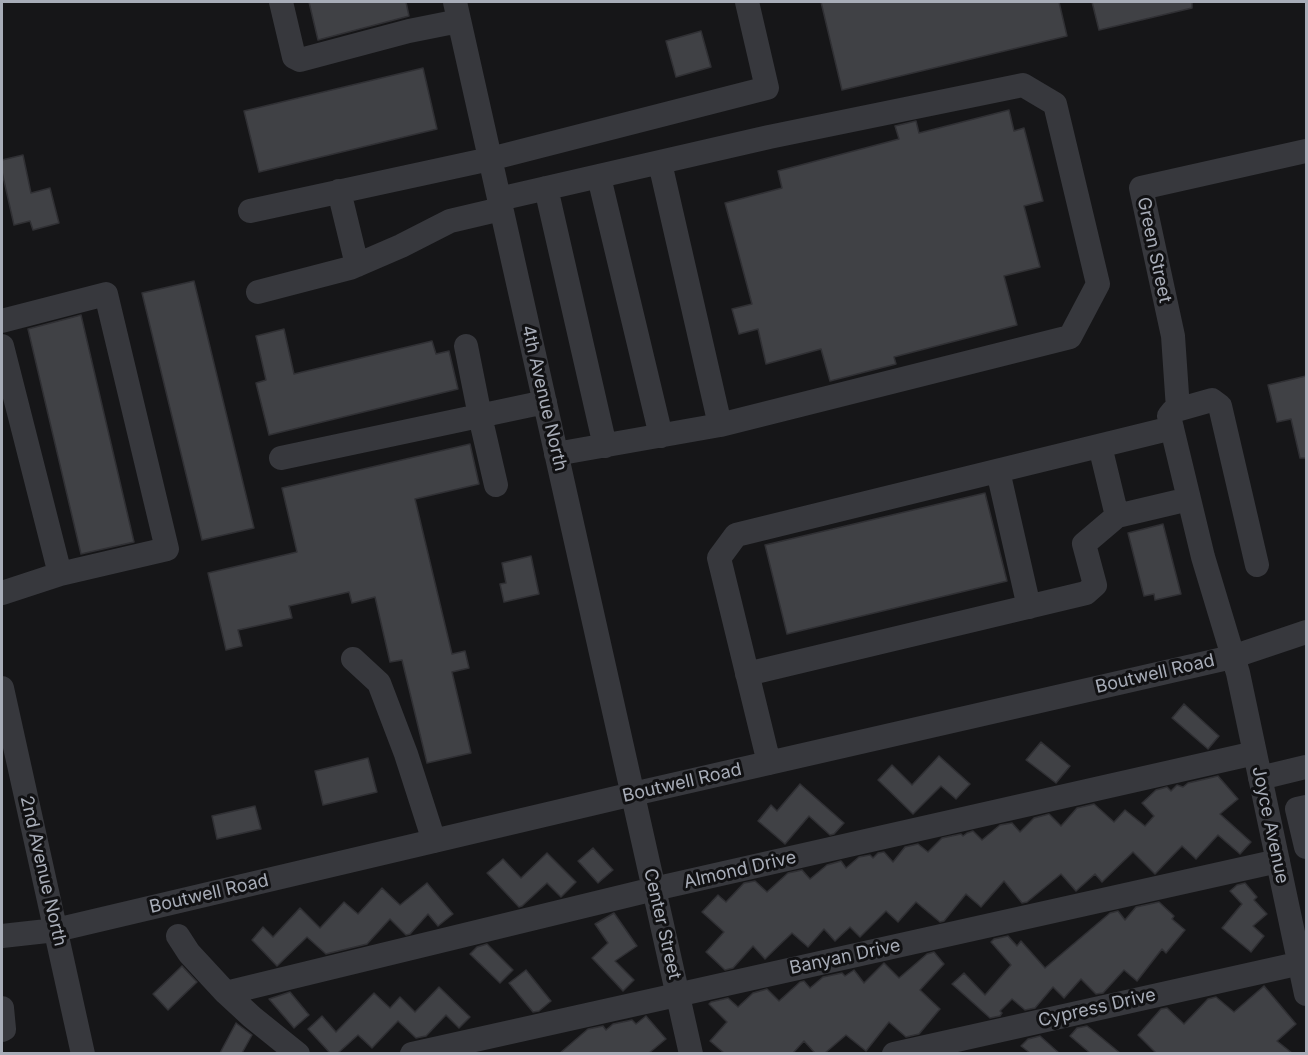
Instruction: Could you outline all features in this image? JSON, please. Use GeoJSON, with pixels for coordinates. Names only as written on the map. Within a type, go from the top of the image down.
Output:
{"type":"FeatureCollection","features":[{"type":"Feature","properties":{"kind":"street"},"geometry":{"type":"LineString","coordinates":[[281,2],[294,57],[300,60],[409,31],[457,11]]}},
{"type":"Feature","properties":{"kind":"street"},"geometry":{"type":"LineString","coordinates":[[250,211],[490,159],[767,88],[747,2]]}},
{"type":"Feature","properties":{"kind":"street","name":"4th Avenue North"},"geometry":{"type":"LineString","coordinates":[[457,11],[633,794]]}},
{"type":"Feature","properties":{"kind":"street"},"geometry":{"type":"LineString","coordinates":[[258,292],[357,265],[450,221],[546,188],[769,137],[1023,85],[1055,104],[1098,284],[1070,338],[720,425],[556,454]]}},
{"type":"Feature","properties":{"kind":"street","name":"Green Street"},"geometry":{"type":"LineString","coordinates":[[1175,418],[1173,336],[1141,188],[1306,151]]}},
{"type":"Feature","properties":{"kind":"street"},"geometry":{"type":"LineString","coordinates":[[660,163],[720,425]]}},
{"type":"Feature","properties":{"kind":"street"},"geometry":{"type":"LineString","coordinates":[[599,177],[661,436]]}},
{"type":"Feature","properties":{"kind":"street"},"geometry":{"type":"LineString","coordinates":[[546,188],[605,446]]}},
{"type":"Feature","properties":{"kind":"street"},"geometry":{"type":"LineString","coordinates":[[339,191],[357,265]]}},
{"type":"Feature","properties":{"kind":"street"},"geometry":{"type":"LineString","coordinates":[[2,321],[106,294],[167,549],[60,574],[2,593]]}},
{"type":"Feature","properties":{"kind":"street"},"geometry":{"type":"LineString","coordinates":[[466,345],[496,485]]}},
{"type":"Feature","properties":{"kind":"street"},"geometry":{"type":"LineString","coordinates":[[2,346],[60,574]]}},
{"type":"Feature","properties":{"kind":"street"},"geometry":{"type":"LineString","coordinates":[[769,763],[719,558],[736,535],[1100,446],[1175,418],[1212,400],[1220,406],[1257,565]]}},
{"type":"Feature","properties":{"kind":"street"},"geometry":{"type":"LineString","coordinates":[[281,458],[545,402]]}},
{"type":"Feature","properties":{"kind":"street","name":"Joyce Avenue"},"geometry":{"type":"LineString","coordinates":[[1175,418],[1189,499],[1203,557],[1238,673],[1278,861],[1303,962],[1306,993]]}},
{"type":"Feature","properties":{"kind":"street"},"geometry":{"type":"LineString","coordinates":[[1100,446],[1117,516]]}},
{"type":"Feature","properties":{"kind":"street"},"geometry":{"type":"LineString","coordinates":[[998,471],[1029,606]]}},
{"type":"Feature","properties":{"kind":"street"},"geometry":{"type":"LineString","coordinates":[[747,674],[1086,593],[1095,585],[1084,544],[1117,516],[1189,499]]}},
{"type":"Feature","properties":{"kind":"street","name":"Boutwell Road"},"geometry":{"type":"LineString","coordinates":[[2,936],[56,930],[633,794],[1232,657],[1306,632]]}},
{"type":"Feature","properties":{"kind":"street"},"geometry":{"type":"LineString","coordinates":[[353,659],[379,683],[406,754],[434,841]]}},
{"type":"Feature","properties":{"kind":"street","name":"2nd Avenue North"},"geometry":{"type":"LineString","coordinates":[[2,688],[83,1053]]}},
{"type":"Feature","properties":{"kind":"street","name":"Almond Drive"},"geometry":{"type":"LineString","coordinates":[[226,993],[654,889],[1255,753]]}},
{"type":"Feature","properties":{"kind":"street"},"geometry":{"type":"LineString","coordinates":[[1260,778],[1306,767]]}},
{"type":"Feature","properties":{"kind":"street","name":"Center Street"},"geometry":{"type":"LineString","coordinates":[[633,794],[691,1053]]}},
{"type":"Feature","properties":{"kind":"street"},"geometry":{"type":"LineString","coordinates":[[1306,807],[1297,809],[1306,847]]}},
{"type":"Feature","properties":{"kind":"street","name":"Banyan Drive"},"geometry":{"type":"LineString","coordinates":[[412,1053],[476,1046],[678,994],[1278,861]]}},
{"type":"Feature","properties":{"kind":"street"},"geometry":{"type":"LineString","coordinates":[[178,936],[189,953],[226,993],[297,1053]]}},
{"type":"Feature","properties":{"kind":"street","name":"Cypress Drive"},"geometry":{"type":"LineString","coordinates":[[894,1053],[1303,962]]}},
{"type":"Feature","properties":{"kind":"street"},"geometry":{"type":"LineString","coordinates":[[2,1008],[4,1029],[2,1030]]}},
{"type":"Feature","properties":{"kind":"building"},"geometry":{"type":"Polygon","coordinates":[[[309,2],[406,2],[409,16],[318,40],[309,2]]]}},
{"type":"Feature","properties":{"kind":"building"},"geometry":{"type":"Polygon","coordinates":[[[821,2],[1059,2],[1067,36],[842,90],[821,2]]]}},
{"type":"Feature","properties":{"kind":"building"},"geometry":{"type":"Polygon","coordinates":[[[1092,2],[1192,2],[1192,8],[1099,30],[1092,2]]]}},
{"type":"Feature","properties":{"kind":"building"},"geometry":{"type":"Polygon","coordinates":[[[701,31],[711,67],[676,77],[666,41],[701,31]]]}},
{"type":"Feature","properties":{"kind":"building"},"geometry":{"type":"Polygon","coordinates":[[[423,68],[437,129],[259,172],[244,111],[423,68]]]}},
{"type":"Feature","properties":{"kind":"building"},"geometry":{"type":"Polygon","coordinates":[[[1009,110],[1014,131],[1024,128],[1043,201],[1024,206],[1040,267],[1004,276],[1017,325],[894,357],[896,364],[830,381],[821,349],[766,364],[758,329],[739,334],[732,309],[752,304],[725,203],[782,188],[778,171],[899,139],[895,126],[916,121],[919,133],[1009,110]]]}},
{"type":"Feature","properties":{"kind":"building"},"geometry":{"type":"Polygon","coordinates":[[[23,155],[31,193],[50,188],[59,223],[33,230],[30,221],[14,225],[2,172],[2,160],[23,155]]]}},
{"type":"Feature","properties":{"kind":"building"},"geometry":{"type":"Polygon","coordinates":[[[194,281],[254,528],[202,540],[142,293],[194,281]]]}},
{"type":"Feature","properties":{"kind":"building"},"geometry":{"type":"Polygon","coordinates":[[[81,315],[134,542],[81,554],[28,329],[81,315]]]}},
{"type":"Feature","properties":{"kind":"building"},"geometry":{"type":"Polygon","coordinates":[[[284,329],[294,374],[432,341],[436,354],[449,351],[458,389],[269,435],[256,383],[266,380],[256,336],[284,329]]]}},
{"type":"Feature","properties":{"kind":"building"},"geometry":{"type":"Polygon","coordinates":[[[1306,376],[1306,458],[1300,458],[1291,419],[1277,422],[1268,385],[1306,376]]]}},
{"type":"Feature","properties":{"kind":"building"},"geometry":{"type":"Polygon","coordinates":[[[470,444],[479,484],[415,499],[452,654],[465,651],[469,668],[452,672],[471,753],[427,763],[402,660],[390,662],[375,597],[352,603],[349,592],[289,606],[292,618],[238,630],[242,646],[226,650],[208,573],[297,552],[282,488],[470,444]]]}},
{"type":"Feature","properties":{"kind":"building"},"geometry":{"type":"Polygon","coordinates":[[[985,493],[1007,581],[787,634],[765,545],[985,493]]]}},
{"type":"Feature","properties":{"kind":"building"},"geometry":{"type":"Polygon","coordinates":[[[1163,524],[1181,594],[1155,600],[1154,594],[1144,596],[1128,533],[1163,524]]]}},
{"type":"Feature","properties":{"kind":"building"},"geometry":{"type":"Polygon","coordinates":[[[531,556],[539,594],[504,602],[500,584],[506,583],[502,563],[531,556]]]}},
{"type":"Feature","properties":{"kind":"building"},"geometry":{"type":"Polygon","coordinates":[[[1184,704],[1219,736],[1208,749],[1172,718],[1184,704]]]}},
{"type":"Feature","properties":{"kind":"building"},"geometry":{"type":"Polygon","coordinates":[[[1041,742],[1070,766],[1056,783],[1026,760],[1041,742]]]}},
{"type":"Feature","properties":{"kind":"building"},"geometry":{"type":"Polygon","coordinates":[[[939,756],[970,784],[956,799],[941,786],[913,814],[878,780],[892,765],[912,785],[939,756]]]}},
{"type":"Feature","properties":{"kind":"building"},"geometry":{"type":"Polygon","coordinates":[[[368,758],[377,792],[323,805],[315,771],[368,758]]]}},
{"type":"Feature","properties":{"kind":"building"},"geometry":{"type":"Polygon","coordinates":[[[1218,776],[1238,799],[1220,814],[1251,842],[1240,854],[1218,835],[1196,859],[1182,846],[1155,874],[1133,852],[1102,882],[1095,874],[1076,891],[1061,874],[1027,902],[1022,903],[1004,881],[981,907],[966,894],[944,921],[940,922],[916,902],[898,922],[886,911],[860,937],[850,927],[835,941],[824,929],[808,947],[792,933],[765,959],[753,946],[733,968],[725,970],[706,952],[724,932],[702,912],[718,895],[726,902],[744,883],[755,881],[767,892],[788,873],[802,870],[810,879],[827,865],[841,861],[846,868],[859,857],[870,855],[873,858],[878,853],[884,852],[893,862],[905,847],[918,844],[928,852],[942,838],[961,834],[963,836],[973,831],[982,840],[1000,825],[1012,823],[1020,832],[1034,818],[1049,814],[1061,826],[1077,808],[1094,804],[1114,822],[1125,810],[1145,826],[1154,816],[1142,803],[1156,790],[1167,787],[1171,791],[1177,785],[1183,787],[1188,783],[1218,776]]]}},
{"type":"Feature","properties":{"kind":"building"},"geometry":{"type":"Polygon","coordinates":[[[800,784],[844,823],[834,834],[830,835],[809,816],[785,844],[758,821],[771,805],[777,811],[800,784]]]}},
{"type":"Feature","properties":{"kind":"building"},"geometry":{"type":"Polygon","coordinates":[[[255,806],[261,829],[217,839],[212,816],[255,806]]]}},
{"type":"Feature","properties":{"kind":"building"},"geometry":{"type":"Polygon","coordinates":[[[593,848],[613,870],[598,883],[578,861],[593,848]]]}},
{"type":"Feature","properties":{"kind":"building"},"geometry":{"type":"Polygon","coordinates":[[[547,853],[576,882],[561,897],[547,883],[519,907],[487,873],[503,859],[521,878],[547,853]]]}},
{"type":"Feature","properties":{"kind":"building"},"geometry":{"type":"Polygon","coordinates":[[[427,883],[453,914],[438,926],[428,914],[410,934],[406,935],[390,919],[367,944],[326,954],[307,937],[277,966],[252,940],[263,927],[273,937],[300,908],[320,928],[344,902],[358,914],[382,888],[400,905],[427,883]]]}},
{"type":"Feature","properties":{"kind":"building"},"geometry":{"type":"Polygon","coordinates":[[[1245,883],[1257,897],[1254,900],[1267,914],[1253,926],[1264,936],[1251,952],[1222,928],[1242,904],[1230,891],[1237,885],[1245,883]]]}},
{"type":"Feature","properties":{"kind":"building"},"geometry":{"type":"Polygon","coordinates":[[[1159,902],[1174,916],[1172,919],[1185,930],[1166,953],[1162,949],[1137,981],[1124,970],[1103,993],[1096,994],[1081,979],[1064,998],[1053,987],[1035,1008],[1025,1010],[1012,999],[1000,1011],[1002,1013],[1000,1016],[990,1018],[952,984],[964,973],[985,995],[1011,965],[991,942],[994,939],[1008,936],[1017,946],[1021,941],[1045,968],[1110,913],[1118,911],[1125,920],[1136,907],[1159,902]]]}},
{"type":"Feature","properties":{"kind":"building"},"geometry":{"type":"Polygon","coordinates":[[[614,913],[637,946],[615,961],[634,980],[623,991],[592,958],[608,943],[595,924],[614,913]]]}},
{"type":"Feature","properties":{"kind":"building"},"geometry":{"type":"Polygon","coordinates":[[[487,944],[513,970],[500,983],[470,954],[477,947],[487,944]]]}},
{"type":"Feature","properties":{"kind":"building"},"geometry":{"type":"Polygon","coordinates":[[[934,952],[944,964],[920,990],[940,1009],[919,1034],[906,1037],[889,1022],[866,1051],[846,1035],[825,1053],[815,1053],[804,1041],[793,1053],[724,1053],[710,1041],[727,1022],[709,1004],[711,1002],[728,998],[738,1007],[753,993],[767,989],[779,1001],[800,982],[804,981],[810,988],[823,977],[842,973],[845,976],[854,970],[864,983],[884,963],[899,978],[927,954],[934,952]]]}},
{"type":"Feature","properties":{"kind":"building"},"geometry":{"type":"Polygon","coordinates":[[[182,966],[197,982],[168,1010],[153,994],[182,966]]]}},
{"type":"Feature","properties":{"kind":"building"},"geometry":{"type":"Polygon","coordinates":[[[526,970],[551,1001],[539,1011],[533,1012],[509,983],[526,970]]]}},
{"type":"Feature","properties":{"kind":"building"},"geometry":{"type":"Polygon","coordinates":[[[1264,986],[1296,1024],[1277,1041],[1292,1053],[1156,1053],[1138,1035],[1161,1009],[1167,1008],[1184,1024],[1208,999],[1216,997],[1234,1012],[1264,986]]]}},
{"type":"Feature","properties":{"kind":"building"},"geometry":{"type":"Polygon","coordinates":[[[439,987],[470,1017],[459,1028],[446,1015],[426,1036],[416,1038],[398,1021],[372,1048],[358,1035],[338,1053],[330,1053],[308,1029],[322,1016],[336,1032],[374,993],[390,1008],[400,997],[415,1012],[439,987]]]}},
{"type":"Feature","properties":{"kind":"building"},"geometry":{"type":"Polygon","coordinates":[[[290,992],[309,1015],[294,1028],[269,999],[290,992]]]}},
{"type":"Feature","properties":{"kind":"building"},"geometry":{"type":"Polygon","coordinates":[[[646,1016],[666,1039],[649,1053],[560,1053],[588,1029],[603,1026],[606,1030],[613,1024],[632,1020],[636,1024],[646,1016]]]}},
{"type":"Feature","properties":{"kind":"building"},"geometry":{"type":"Polygon","coordinates":[[[236,1023],[252,1035],[242,1053],[220,1053],[236,1023]]]}},
{"type":"Feature","properties":{"kind":"building"},"geometry":{"type":"Polygon","coordinates":[[[1087,1026],[1120,1053],[1090,1053],[1070,1036],[1077,1028],[1087,1026]]]}},
{"type":"Feature","properties":{"kind":"building"},"geometry":{"type":"Polygon","coordinates":[[[1040,1036],[1059,1053],[1030,1053],[1021,1046],[1028,1039],[1040,1036]]]}}]}
